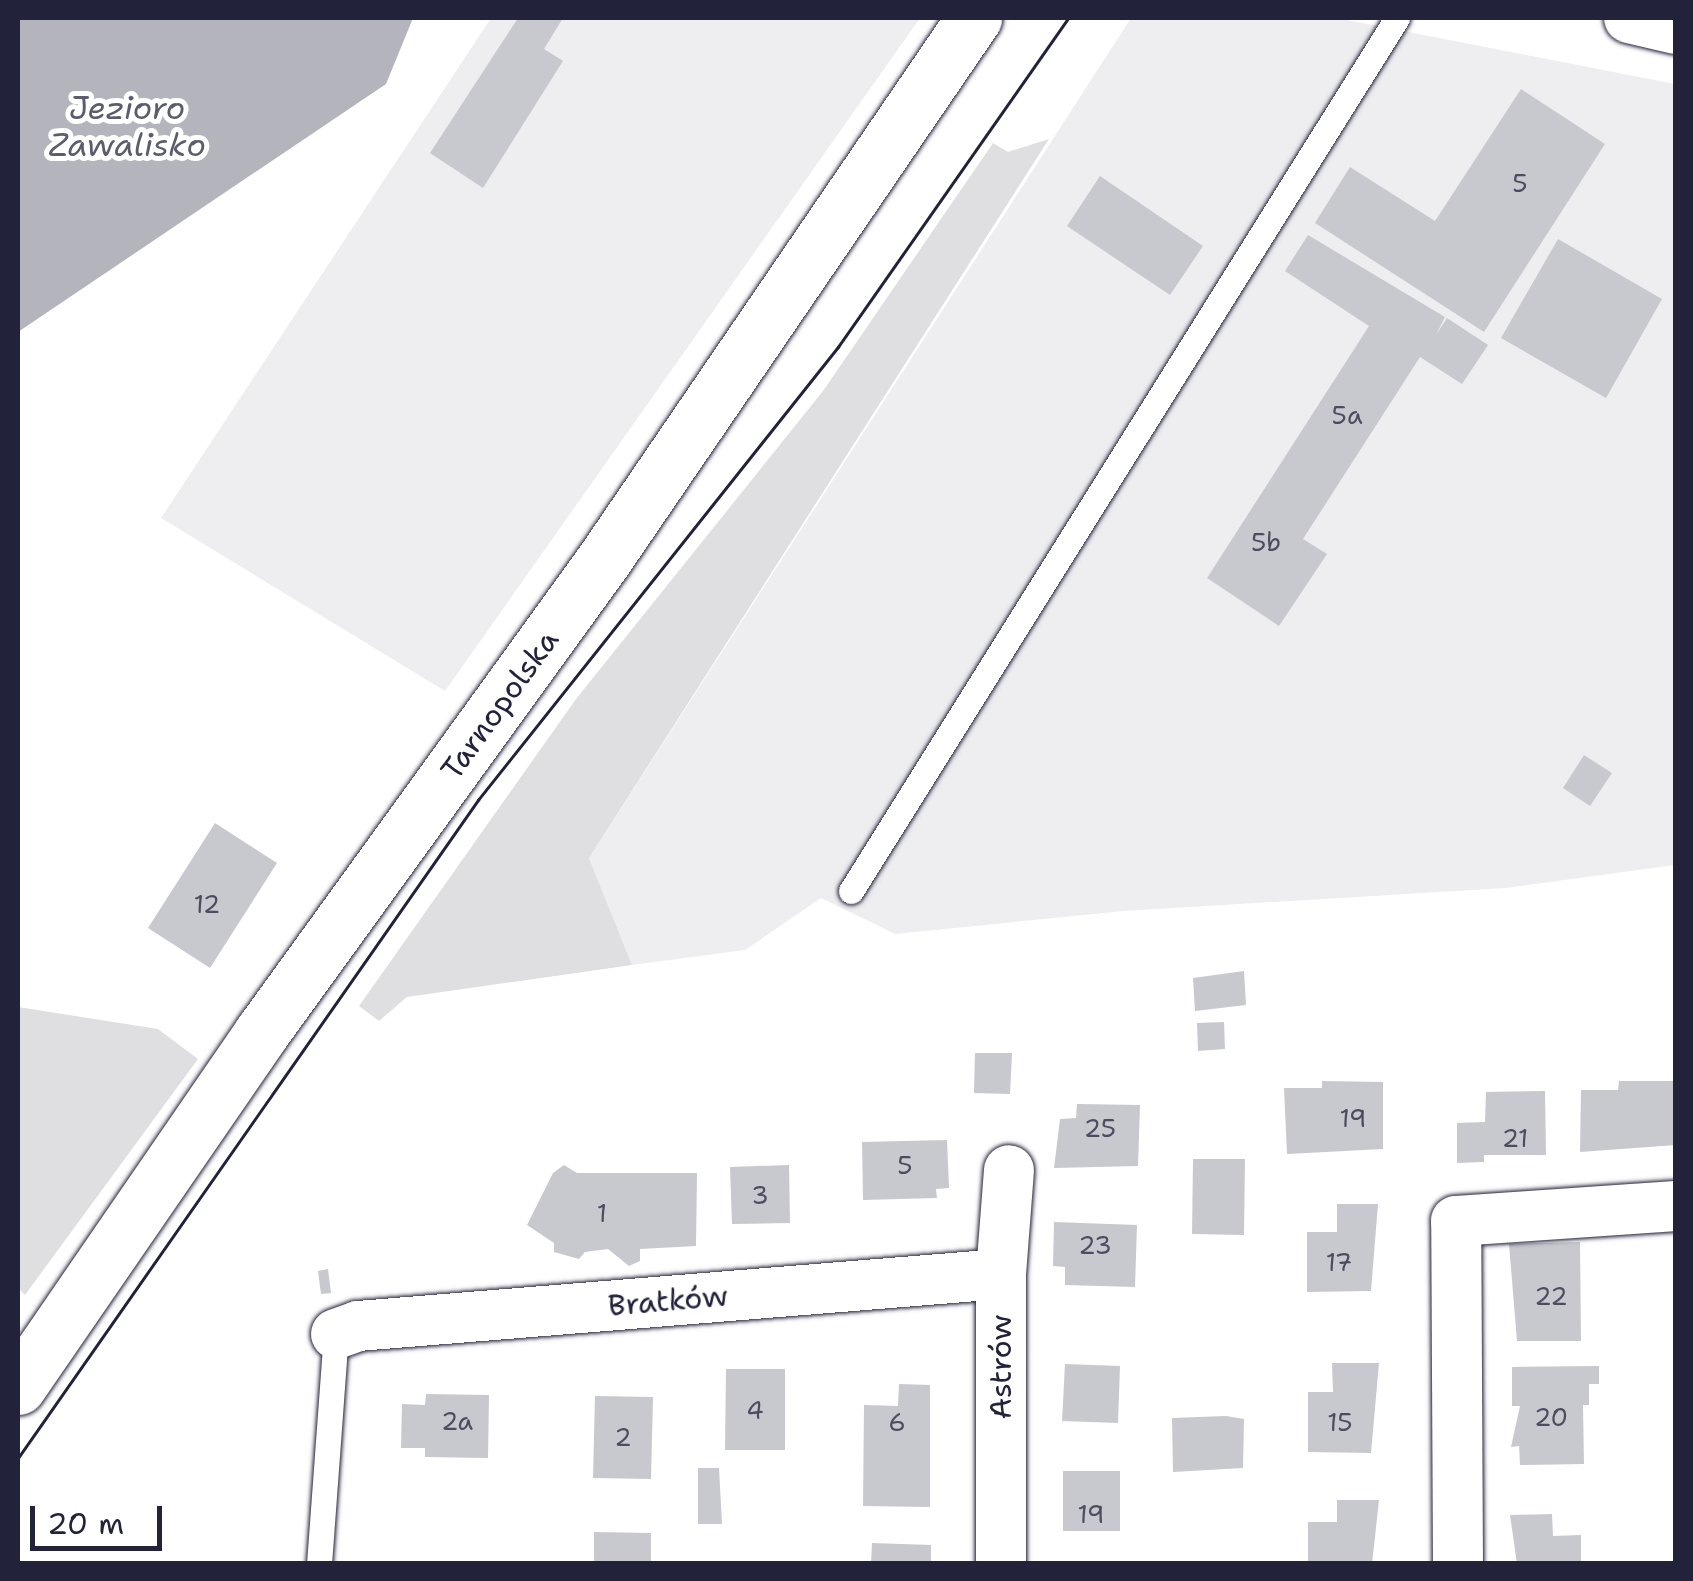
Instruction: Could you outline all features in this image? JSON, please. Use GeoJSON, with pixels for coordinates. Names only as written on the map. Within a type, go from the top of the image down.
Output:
{"type":"FeatureCollection","features":[{"type":"Feature","properties":{"kind":"main road","name":"Tarnopolska"},"geometry":{"type":"LineString","coordinates":[[18,1386],[262,1032],[582,591],[974,18]]}},
{"type":"Feature","properties":{"kind":"street"},"geometry":{"type":"LineString","coordinates":[[1629,18],[1676,29]]}},
{"type":"Feature","properties":{"kind":"street","name":"Astrów"},"geometry":{"type":"LineString","coordinates":[[1001,1564],[1001,1274],[1008,1170]]}},
{"type":"Feature","properties":{"kind":"street"},"geometry":{"type":"LineString","coordinates":[[1458,1564],[1456,1222],[1676,1206]]}},
{"type":"Feature","properties":{"kind":"street","name":"Bratków"},"geometry":{"type":"LineString","coordinates":[[336,1334],[358,1326],[1001,1274]]}},
{"type":"Feature","properties":{"kind":"lane"},"geometry":{"type":"LineString","coordinates":[[851,891],[1397,18]]}},
{"type":"Feature","properties":{"kind":"lane"},"geometry":{"type":"LineString","coordinates":[[319,1564],[336,1334]]}},
{"type":"Feature","properties":{"kind":"shaded area"},"geometry":{"type":"Polygon","coordinates":[[[491,18],[920,18],[445,691],[161,518],[491,18]]]}},
{"type":"Feature","properties":{"kind":"shaded area"},"geometry":{"type":"Polygon","coordinates":[[[1131,18],[1337,18],[1675,84],[1675,865],[1505,888],[1124,911],[895,934],[821,898],[745,950],[632,965],[589,858],[1131,18]]]}},
{"type":"Feature","properties":{"kind":"shaded area"},"geometry":{"type":"Polygon","coordinates":[[[1049,139],[589,858],[632,965],[407,997],[379,1021],[359,1006],[576,699],[823,391],[993,143],[1008,152],[1049,139]]]}},
{"type":"Feature","properties":{"kind":"shaded area"},"geometry":{"type":"Polygon","coordinates":[[[18,1007],[158,1029],[198,1059],[25,1295],[18,1288],[18,1007]]]}},
{"type":"Feature","properties":{"kind":"water","name":"Jezioro Zawalisko"},"geometry":{"type":"Polygon","coordinates":[[[18,18],[413,18],[386,84],[18,332],[18,18]]]}},
{"type":"Feature","properties":{"kind":"building"},"geometry":{"type":"Polygon","coordinates":[[[518,18],[563,18],[544,49],[563,61],[483,188],[430,153],[518,18]]]}},
{"type":"Feature","properties":{"kind":"building"},"geometry":{"type":"Polygon","coordinates":[[[1521,89],[1605,144],[1484,332],[1315,223],[1350,167],[1435,221],[1521,89]]]}},
{"type":"Feature","properties":{"kind":"building"},"geometry":{"type":"Polygon","coordinates":[[[1100,176],[1203,246],[1170,295],[1067,226],[1100,176]]]}},
{"type":"Feature","properties":{"kind":"building"},"geometry":{"type":"Polygon","coordinates":[[[1308,235],[1445,317],[1436,335],[1447,318],[1488,345],[1462,384],[1420,357],[1303,539],[1327,554],[1279,626],[1207,578],[1369,326],[1285,271],[1308,235]]]}},
{"type":"Feature","properties":{"kind":"building"},"geometry":{"type":"Polygon","coordinates":[[[1558,239],[1662,299],[1606,398],[1501,338],[1558,239]]]}},
{"type":"Feature","properties":{"kind":"building"},"geometry":{"type":"Polygon","coordinates":[[[1584,755],[1612,773],[1590,806],[1563,788],[1584,755]]]}},
{"type":"Feature","properties":{"kind":"building"},"geometry":{"type":"Polygon","coordinates":[[[215,823],[277,863],[210,968],[148,928],[215,823]]]}},
{"type":"Feature","properties":{"kind":"building"},"geometry":{"type":"Polygon","coordinates":[[[1244,971],[1246,1005],[1195,1011],[1193,978],[1244,971]]]}},
{"type":"Feature","properties":{"kind":"building"},"geometry":{"type":"Polygon","coordinates":[[[1224,1022],[1225,1049],[1198,1051],[1197,1023],[1224,1022]]]}},
{"type":"Feature","properties":{"kind":"building"},"geometry":{"type":"Polygon","coordinates":[[[975,1053],[1012,1053],[1010,1094],[974,1093],[975,1053]]]}},
{"type":"Feature","properties":{"kind":"building"},"geometry":{"type":"Polygon","coordinates":[[[1322,1081],[1383,1082],[1383,1149],[1287,1154],[1284,1088],[1322,1088],[1322,1081]]]}},
{"type":"Feature","properties":{"kind":"building"},"geometry":{"type":"Polygon","coordinates":[[[1619,1081],[1676,1081],[1676,1145],[1580,1152],[1581,1090],[1618,1090],[1619,1081]]]}},
{"type":"Feature","properties":{"kind":"building"},"geometry":{"type":"Polygon","coordinates":[[[1545,1091],[1546,1155],[1484,1155],[1484,1162],[1457,1163],[1457,1123],[1485,1122],[1486,1092],[1545,1091]]]}},
{"type":"Feature","properties":{"kind":"building"},"geometry":{"type":"Polygon","coordinates":[[[1077,1104],[1140,1105],[1138,1166],[1054,1168],[1060,1119],[1076,1118],[1077,1104]]]}},
{"type":"Feature","properties":{"kind":"building"},"geometry":{"type":"Polygon","coordinates":[[[947,1140],[949,1188],[936,1189],[937,1198],[863,1200],[862,1142],[947,1140]]]}},
{"type":"Feature","properties":{"kind":"building"},"geometry":{"type":"Polygon","coordinates":[[[1193,1159],[1245,1159],[1244,1235],[1192,1234],[1193,1159]]]}},
{"type":"Feature","properties":{"kind":"building"},"geometry":{"type":"Polygon","coordinates":[[[564,1165],[577,1173],[697,1173],[696,1246],[640,1249],[640,1261],[629,1266],[608,1249],[585,1252],[579,1259],[554,1252],[554,1243],[527,1225],[553,1173],[564,1165]]]}},
{"type":"Feature","properties":{"kind":"building"},"geometry":{"type":"Polygon","coordinates":[[[789,1165],[790,1223],[732,1224],[730,1167],[789,1165]]]}},
{"type":"Feature","properties":{"kind":"building"},"geometry":{"type":"Polygon","coordinates":[[[1337,1204],[1378,1204],[1371,1291],[1307,1292],[1307,1232],[1337,1232],[1337,1204]]]}},
{"type":"Feature","properties":{"kind":"building"},"geometry":{"type":"Polygon","coordinates":[[[1054,1222],[1137,1225],[1135,1287],[1065,1285],[1065,1267],[1053,1266],[1054,1222]]]}},
{"type":"Feature","properties":{"kind":"building"},"geometry":{"type":"Polygon","coordinates":[[[1580,1242],[1581,1341],[1517,1341],[1509,1244],[1580,1242]]]}},
{"type":"Feature","properties":{"kind":"building"},"geometry":{"type":"Polygon","coordinates":[[[328,1269],[331,1293],[321,1294],[318,1271],[328,1269]]]}},
{"type":"Feature","properties":{"kind":"building"},"geometry":{"type":"Polygon","coordinates":[[[1332,1363],[1379,1363],[1371,1453],[1308,1452],[1308,1392],[1333,1392],[1332,1363]]]}},
{"type":"Feature","properties":{"kind":"building"},"geometry":{"type":"Polygon","coordinates":[[[1065,1364],[1120,1366],[1118,1423],[1062,1421],[1065,1364]]]}},
{"type":"Feature","properties":{"kind":"building"},"geometry":{"type":"Polygon","coordinates":[[[1599,1366],[1599,1384],[1589,1384],[1589,1405],[1583,1405],[1584,1464],[1520,1465],[1519,1446],[1511,1447],[1520,1406],[1512,1406],[1512,1367],[1599,1366]]]}},
{"type":"Feature","properties":{"kind":"building"},"geometry":{"type":"Polygon","coordinates":[[[726,1369],[785,1369],[785,1450],[725,1450],[726,1369]]]}},
{"type":"Feature","properties":{"kind":"building"},"geometry":{"type":"Polygon","coordinates":[[[899,1384],[930,1385],[930,1507],[863,1506],[864,1405],[898,1406],[899,1384]]]}},
{"type":"Feature","properties":{"kind":"building"},"geometry":{"type":"Polygon","coordinates":[[[426,1394],[489,1395],[488,1458],[425,1457],[425,1448],[401,1448],[402,1404],[425,1405],[426,1394]]]}},
{"type":"Feature","properties":{"kind":"building"},"geometry":{"type":"Polygon","coordinates":[[[595,1396],[653,1397],[651,1479],[593,1478],[595,1396]]]}},
{"type":"Feature","properties":{"kind":"building"},"geometry":{"type":"Polygon","coordinates":[[[1172,1418],[1244,1419],[1243,1468],[1173,1472],[1172,1418]]]}},
{"type":"Feature","properties":{"kind":"building"},"geometry":{"type":"Polygon","coordinates":[[[698,1468],[719,1468],[722,1524],[698,1524],[698,1468]]]}},
{"type":"Feature","properties":{"kind":"building"},"geometry":{"type":"Polygon","coordinates":[[[1063,1471],[1120,1471],[1120,1531],[1063,1531],[1063,1471]]]}},
{"type":"Feature","properties":{"kind":"building"},"geometry":{"type":"Polygon","coordinates":[[[1337,1500],[1379,1500],[1372,1564],[1308,1564],[1308,1522],[1337,1522],[1337,1500]]]}},
{"type":"Feature","properties":{"kind":"building"},"geometry":{"type":"Polygon","coordinates":[[[1552,1514],[1553,1536],[1581,1535],[1581,1564],[1517,1564],[1510,1515],[1552,1514]]]}},
{"type":"Feature","properties":{"kind":"building"},"geometry":{"type":"Polygon","coordinates":[[[594,1532],[651,1533],[651,1564],[594,1564],[594,1532]]]}},
{"type":"Feature","properties":{"kind":"building"},"geometry":{"type":"Polygon","coordinates":[[[872,1543],[931,1545],[931,1564],[871,1564],[872,1543]]]}},
{"type":"Feature","properties":{"kind":"tram line"},"geometry":{"type":"LineString","coordinates":[[18,1458],[478,800],[838,347],[1068,18]]}}]}
